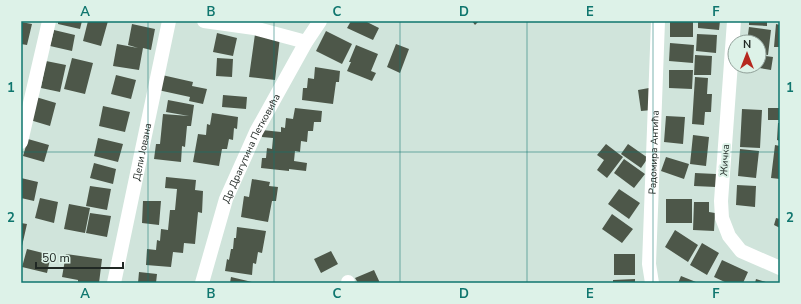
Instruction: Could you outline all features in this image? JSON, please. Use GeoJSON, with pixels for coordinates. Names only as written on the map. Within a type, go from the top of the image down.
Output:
{"type":"FeatureCollection","features":[{"type":"Feature","properties":{"kind":"street"},"geometry":{"type":"LineString","coordinates":[[21,142],[49,21]]}},
{"type":"Feature","properties":{"kind":"street","name":"Дели Јована"},"geometry":{"type":"LineString","coordinates":[[114,283],[169,21]]}},
{"type":"Feature","properties":{"kind":"street"},"geometry":{"type":"LineString","coordinates":[[204,21],[255,24],[306,42]]}},
{"type":"Feature","properties":{"kind":"street","name":"Др Драгутина Петковића"},"geometry":{"type":"LineString","coordinates":[[202,283],[226,199],[256,132],[306,42],[320,21]]}},
{"type":"Feature","properties":{"kind":"street","name":"Радомира Антића"},"geometry":{"type":"LineString","coordinates":[[652,283],[649,264],[658,21]]}},
{"type":"Feature","properties":{"kind":"street","name":"Жичка"},"geometry":{"type":"LineString","coordinates":[[734,21],[721,200],[722,218],[729,236],[741,251],[780,268]]}},
{"type":"Feature","properties":{"kind":"building"},"geometry":{"type":"Polygon","coordinates":[[[58,21],[82,21],[80,29],[58,24],[58,21]]]}},
{"type":"Feature","properties":{"kind":"building"},"geometry":{"type":"Polygon","coordinates":[[[88,21],[108,21],[101,46],[83,41],[88,21]]]}},
{"type":"Feature","properties":{"kind":"building"},"geometry":{"type":"Polygon","coordinates":[[[351,21],[365,21],[379,28],[373,40],[347,28],[351,21]]]}},
{"type":"Feature","properties":{"kind":"building"},"geometry":{"type":"Polygon","coordinates":[[[472,21],[479,21],[475,25],[472,21]]]}},
{"type":"Feature","properties":{"kind":"building"},"geometry":{"type":"Polygon","coordinates":[[[670,21],[693,21],[693,37],[670,37],[670,21]]]}},
{"type":"Feature","properties":{"kind":"building"},"geometry":{"type":"Polygon","coordinates":[[[698,21],[720,21],[719,30],[698,28],[698,21]]]}},
{"type":"Feature","properties":{"kind":"building"},"geometry":{"type":"Polygon","coordinates":[[[749,21],[767,21],[767,26],[749,25],[749,21]]]}},
{"type":"Feature","properties":{"kind":"building"},"geometry":{"type":"Polygon","coordinates":[[[21,22],[32,24],[27,45],[21,44],[21,22]]]}},
{"type":"Feature","properties":{"kind":"building"},"geometry":{"type":"Polygon","coordinates":[[[132,24],[155,29],[151,50],[143,48],[139,70],[113,66],[117,44],[138,48],[128,45],[132,24]]]}},
{"type":"Feature","properties":{"kind":"building"},"geometry":{"type":"Polygon","coordinates":[[[776,24],[780,25],[780,47],[774,47],[776,24]]]}},
{"type":"Feature","properties":{"kind":"building"},"geometry":{"type":"Polygon","coordinates":[[[749,27],[771,30],[768,55],[767,34],[748,34],[749,27]]]}},
{"type":"Feature","properties":{"kind":"building"},"geometry":{"type":"Polygon","coordinates":[[[54,30],[75,35],[72,51],[50,46],[54,30]]]}},
{"type":"Feature","properties":{"kind":"building"},"geometry":{"type":"Polygon","coordinates":[[[326,31],[352,44],[342,64],[316,51],[326,31]]]}},
{"type":"Feature","properties":{"kind":"building"},"geometry":{"type":"Polygon","coordinates":[[[217,33],[237,38],[233,56],[213,52],[217,33]]]}},
{"type":"Feature","properties":{"kind":"building"},"geometry":{"type":"Polygon","coordinates":[[[255,34],[280,37],[275,80],[249,77],[255,34]]]}},
{"type":"Feature","properties":{"kind":"building"},"geometry":{"type":"Polygon","coordinates":[[[697,34],[717,35],[716,53],[696,51],[697,34]]]}},
{"type":"Feature","properties":{"kind":"building"},"geometry":{"type":"Polygon","coordinates":[[[670,43],[694,45],[693,63],[669,61],[670,43]]]}},
{"type":"Feature","properties":{"kind":"building"},"geometry":{"type":"Polygon","coordinates":[[[396,44],[409,49],[400,73],[387,67],[396,44]]]}},
{"type":"Feature","properties":{"kind":"building"},"geometry":{"type":"Polygon","coordinates":[[[356,45],[378,54],[371,71],[376,73],[372,81],[347,71],[356,45]]]}},
{"type":"Feature","properties":{"kind":"building"},"geometry":{"type":"Polygon","coordinates":[[[695,55],[712,56],[711,75],[694,75],[695,55]]]}},
{"type":"Feature","properties":{"kind":"building"},"geometry":{"type":"Polygon","coordinates":[[[767,56],[773,57],[771,70],[767,69],[767,56]]]}},
{"type":"Feature","properties":{"kind":"building"},"geometry":{"type":"Polygon","coordinates":[[[72,58],[93,63],[85,94],[64,89],[72,58]]]}},
{"type":"Feature","properties":{"kind":"building"},"geometry":{"type":"Polygon","coordinates":[[[217,58],[233,59],[232,77],[216,76],[217,58]]]}},
{"type":"Feature","properties":{"kind":"building"},"geometry":{"type":"Polygon","coordinates":[[[46,61],[66,65],[60,92],[41,88],[46,61]]]}},
{"type":"Feature","properties":{"kind":"building"},"geometry":{"type":"Polygon","coordinates":[[[315,67],[340,71],[339,82],[336,82],[333,104],[302,100],[303,88],[307,88],[308,78],[314,79],[315,67]]]}},
{"type":"Feature","properties":{"kind":"building"},"geometry":{"type":"Polygon","coordinates":[[[669,70],[693,70],[692,89],[669,88],[669,70]]]}},
{"type":"Feature","properties":{"kind":"building"},"geometry":{"type":"Polygon","coordinates":[[[116,75],[136,80],[131,99],[111,94],[116,75]]]}},
{"type":"Feature","properties":{"kind":"building"},"geometry":{"type":"Polygon","coordinates":[[[162,75],[193,82],[192,86],[207,89],[203,104],[189,101],[190,97],[158,90],[162,75]]]}},
{"type":"Feature","properties":{"kind":"building"},"geometry":{"type":"Polygon","coordinates":[[[695,77],[708,78],[707,94],[712,94],[711,112],[705,112],[704,125],[692,124],[695,77]]]}},
{"type":"Feature","properties":{"kind":"building"},"geometry":{"type":"Polygon","coordinates":[[[649,88],[652,110],[641,111],[638,90],[649,88]]]}},
{"type":"Feature","properties":{"kind":"building"},"geometry":{"type":"Polygon","coordinates":[[[223,95],[247,97],[246,109],[222,107],[223,95]]]}},
{"type":"Feature","properties":{"kind":"building"},"geometry":{"type":"Polygon","coordinates":[[[36,97],[56,103],[50,126],[30,120],[36,97]]]}},
{"type":"Feature","properties":{"kind":"building"},"geometry":{"type":"Polygon","coordinates":[[[168,100],[194,105],[191,126],[187,126],[185,147],[182,146],[181,162],[154,159],[156,144],[160,144],[163,114],[189,116],[166,112],[168,100]]]}},
{"type":"Feature","properties":{"kind":"building"},"geometry":{"type":"Polygon","coordinates":[[[103,106],[130,112],[125,132],[99,126],[103,106]]]}},
{"type":"Feature","properties":{"kind":"building"},"geometry":{"type":"Polygon","coordinates":[[[295,108],[322,111],[321,122],[314,122],[313,131],[308,131],[307,142],[301,141],[300,152],[295,151],[294,161],[307,163],[306,171],[261,168],[262,158],[266,158],[267,148],[272,149],[273,138],[262,137],[262,130],[281,132],[281,127],[285,128],[286,118],[293,119],[295,108]]]}},
{"type":"Feature","properties":{"kind":"building"},"geometry":{"type":"Polygon","coordinates":[[[768,108],[780,108],[780,120],[768,120],[768,108]]]}},
{"type":"Feature","properties":{"kind":"building"},"geometry":{"type":"Polygon","coordinates":[[[742,109],[762,110],[760,148],[740,147],[742,109]]]}},
{"type":"Feature","properties":{"kind":"building"},"geometry":{"type":"Polygon","coordinates":[[[212,113],[238,117],[237,129],[234,128],[233,140],[229,139],[227,149],[222,149],[219,166],[193,162],[198,134],[206,135],[207,124],[210,125],[212,113]]]}},
{"type":"Feature","properties":{"kind":"building"},"geometry":{"type":"Polygon","coordinates":[[[666,116],[685,117],[683,144],[664,142],[666,116]]]}},
{"type":"Feature","properties":{"kind":"building"},"geometry":{"type":"Polygon","coordinates":[[[778,123],[780,123],[780,141],[777,140],[778,123]]]}},
{"type":"Feature","properties":{"kind":"building"},"geometry":{"type":"Polygon","coordinates":[[[693,135],[709,137],[706,166],[690,164],[693,135]]]}},
{"type":"Feature","properties":{"kind":"building"},"geometry":{"type":"Polygon","coordinates":[[[98,138],[123,144],[118,162],[94,156],[98,138]]]}},
{"type":"Feature","properties":{"kind":"building"},"geometry":{"type":"Polygon","coordinates":[[[28,139],[49,145],[44,162],[23,156],[28,139]]]}},
{"type":"Feature","properties":{"kind":"building"},"geometry":{"type":"Polygon","coordinates":[[[606,144],[623,157],[607,178],[597,170],[604,160],[597,155],[606,144]]]}},
{"type":"Feature","properties":{"kind":"building"},"geometry":{"type":"Polygon","coordinates":[[[628,144],[648,158],[641,168],[621,154],[628,144]]]}},
{"type":"Feature","properties":{"kind":"building"},"geometry":{"type":"Polygon","coordinates":[[[775,145],[780,146],[780,179],[771,178],[775,145]]]}},
{"type":"Feature","properties":{"kind":"building"},"geometry":{"type":"Polygon","coordinates":[[[740,149],[759,151],[756,178],[738,176],[740,149]]]}},
{"type":"Feature","properties":{"kind":"building"},"geometry":{"type":"Polygon","coordinates":[[[666,157],[689,164],[684,179],[661,171],[666,157]]]}},
{"type":"Feature","properties":{"kind":"building"},"geometry":{"type":"Polygon","coordinates":[[[624,159],[645,174],[634,188],[614,173],[624,159]]]}},
{"type":"Feature","properties":{"kind":"building"},"geometry":{"type":"Polygon","coordinates":[[[94,163],[116,169],[113,184],[90,178],[94,163]]]}},
{"type":"Feature","properties":{"kind":"building"},"geometry":{"type":"Polygon","coordinates":[[[695,173],[716,174],[716,187],[694,186],[695,173]]]}},
{"type":"Feature","properties":{"kind":"building"},"geometry":{"type":"Polygon","coordinates":[[[166,177],[196,180],[195,190],[203,191],[202,213],[198,212],[195,244],[184,243],[183,253],[173,252],[171,267],[146,265],[147,249],[156,250],[157,240],[160,241],[161,229],[168,230],[170,210],[175,210],[177,189],[165,188],[166,177]]]}},
{"type":"Feature","properties":{"kind":"building"},"geometry":{"type":"Polygon","coordinates":[[[21,178],[38,182],[34,201],[21,198],[21,178]]]}},
{"type":"Feature","properties":{"kind":"building"},"geometry":{"type":"Polygon","coordinates":[[[252,179],[270,182],[269,186],[278,187],[276,201],[272,201],[268,222],[241,217],[244,196],[249,197],[252,179]]]}},
{"type":"Feature","properties":{"kind":"building"},"geometry":{"type":"Polygon","coordinates":[[[737,185],[756,186],[755,207],[736,205],[737,185]]]}},
{"type":"Feature","properties":{"kind":"building"},"geometry":{"type":"Polygon","coordinates":[[[90,186],[111,189],[107,210],[86,206],[90,186]]]}},
{"type":"Feature","properties":{"kind":"building"},"geometry":{"type":"Polygon","coordinates":[[[619,189],[640,203],[629,219],[608,204],[619,189]]]}},
{"type":"Feature","properties":{"kind":"building"},"geometry":{"type":"Polygon","coordinates":[[[40,198],[58,202],[54,223],[35,218],[40,198]]]}},
{"type":"Feature","properties":{"kind":"building"},"geometry":{"type":"Polygon","coordinates":[[[666,199],[692,199],[692,223],[666,223],[666,199]]]}},
{"type":"Feature","properties":{"kind":"building"},"geometry":{"type":"Polygon","coordinates":[[[143,201],[161,201],[159,225],[142,223],[143,201]]]}},
{"type":"Feature","properties":{"kind":"building"},"geometry":{"type":"Polygon","coordinates":[[[694,202],[709,202],[709,212],[715,213],[714,231],[693,230],[694,202]]]}},
{"type":"Feature","properties":{"kind":"building"},"geometry":{"type":"Polygon","coordinates":[[[69,204],[90,208],[85,233],[64,229],[69,204]]]}},
{"type":"Feature","properties":{"kind":"building"},"geometry":{"type":"Polygon","coordinates":[[[90,213],[111,216],[107,237],[86,233],[90,213]]]}},
{"type":"Feature","properties":{"kind":"building"},"geometry":{"type":"Polygon","coordinates":[[[612,214],[633,229],[622,243],[602,229],[612,214]]]}},
{"type":"Feature","properties":{"kind":"building"},"geometry":{"type":"Polygon","coordinates":[[[776,218],[780,219],[780,228],[774,225],[776,218]]]}},
{"type":"Feature","properties":{"kind":"building"},"geometry":{"type":"Polygon","coordinates":[[[21,223],[27,224],[22,246],[21,246],[21,223]]]}},
{"type":"Feature","properties":{"kind":"building"},"geometry":{"type":"Polygon","coordinates":[[[237,227],[266,231],[262,253],[258,252],[256,264],[253,263],[252,275],[225,271],[227,259],[229,260],[231,249],[233,249],[234,238],[236,238],[237,227]]]}},
{"type":"Feature","properties":{"kind":"building"},"geometry":{"type":"Polygon","coordinates":[[[675,230],[698,245],[688,262],[665,247],[675,230]]]}},
{"type":"Feature","properties":{"kind":"building"},"geometry":{"type":"Polygon","coordinates":[[[702,243],[719,253],[707,275],[690,265],[702,243]]]}},
{"type":"Feature","properties":{"kind":"building"},"geometry":{"type":"Polygon","coordinates":[[[27,249],[51,255],[47,273],[22,267],[27,249]]]}},
{"type":"Feature","properties":{"kind":"building"},"geometry":{"type":"Polygon","coordinates":[[[331,251],[338,264],[321,273],[314,259],[331,251]]]}},
{"type":"Feature","properties":{"kind":"building"},"geometry":{"type":"Polygon","coordinates":[[[66,254],[102,259],[99,283],[78,283],[78,280],[62,277],[66,254]]]}},
{"type":"Feature","properties":{"kind":"building"},"geometry":{"type":"Polygon","coordinates":[[[614,254],[635,254],[635,275],[614,275],[614,254]]]}},
{"type":"Feature","properties":{"kind":"building"},"geometry":{"type":"Polygon","coordinates":[[[722,260],[748,272],[743,283],[727,283],[714,277],[722,260]]]}},
{"type":"Feature","properties":{"kind":"building"},"geometry":{"type":"Polygon","coordinates":[[[374,270],[380,283],[358,283],[355,278],[374,270]]]}},
{"type":"Feature","properties":{"kind":"building"},"geometry":{"type":"Polygon","coordinates":[[[139,272],[157,274],[156,283],[138,283],[139,272]]]}},
{"type":"Feature","properties":{"kind":"building"},"geometry":{"type":"Polygon","coordinates":[[[681,276],[696,282],[696,283],[678,283],[681,276]]]}},
{"type":"Feature","properties":{"kind":"building"},"geometry":{"type":"Polygon","coordinates":[[[231,277],[252,282],[252,283],[230,283],[231,277]]]}},
{"type":"Feature","properties":{"kind":"building"},"geometry":{"type":"Polygon","coordinates":[[[635,279],[635,283],[613,283],[613,280],[635,279]]]}},
{"type":"Feature","properties":{"kind":"building"},"geometry":{"type":"Polygon","coordinates":[[[756,279],[769,283],[755,283],[756,279]]]}}]}
